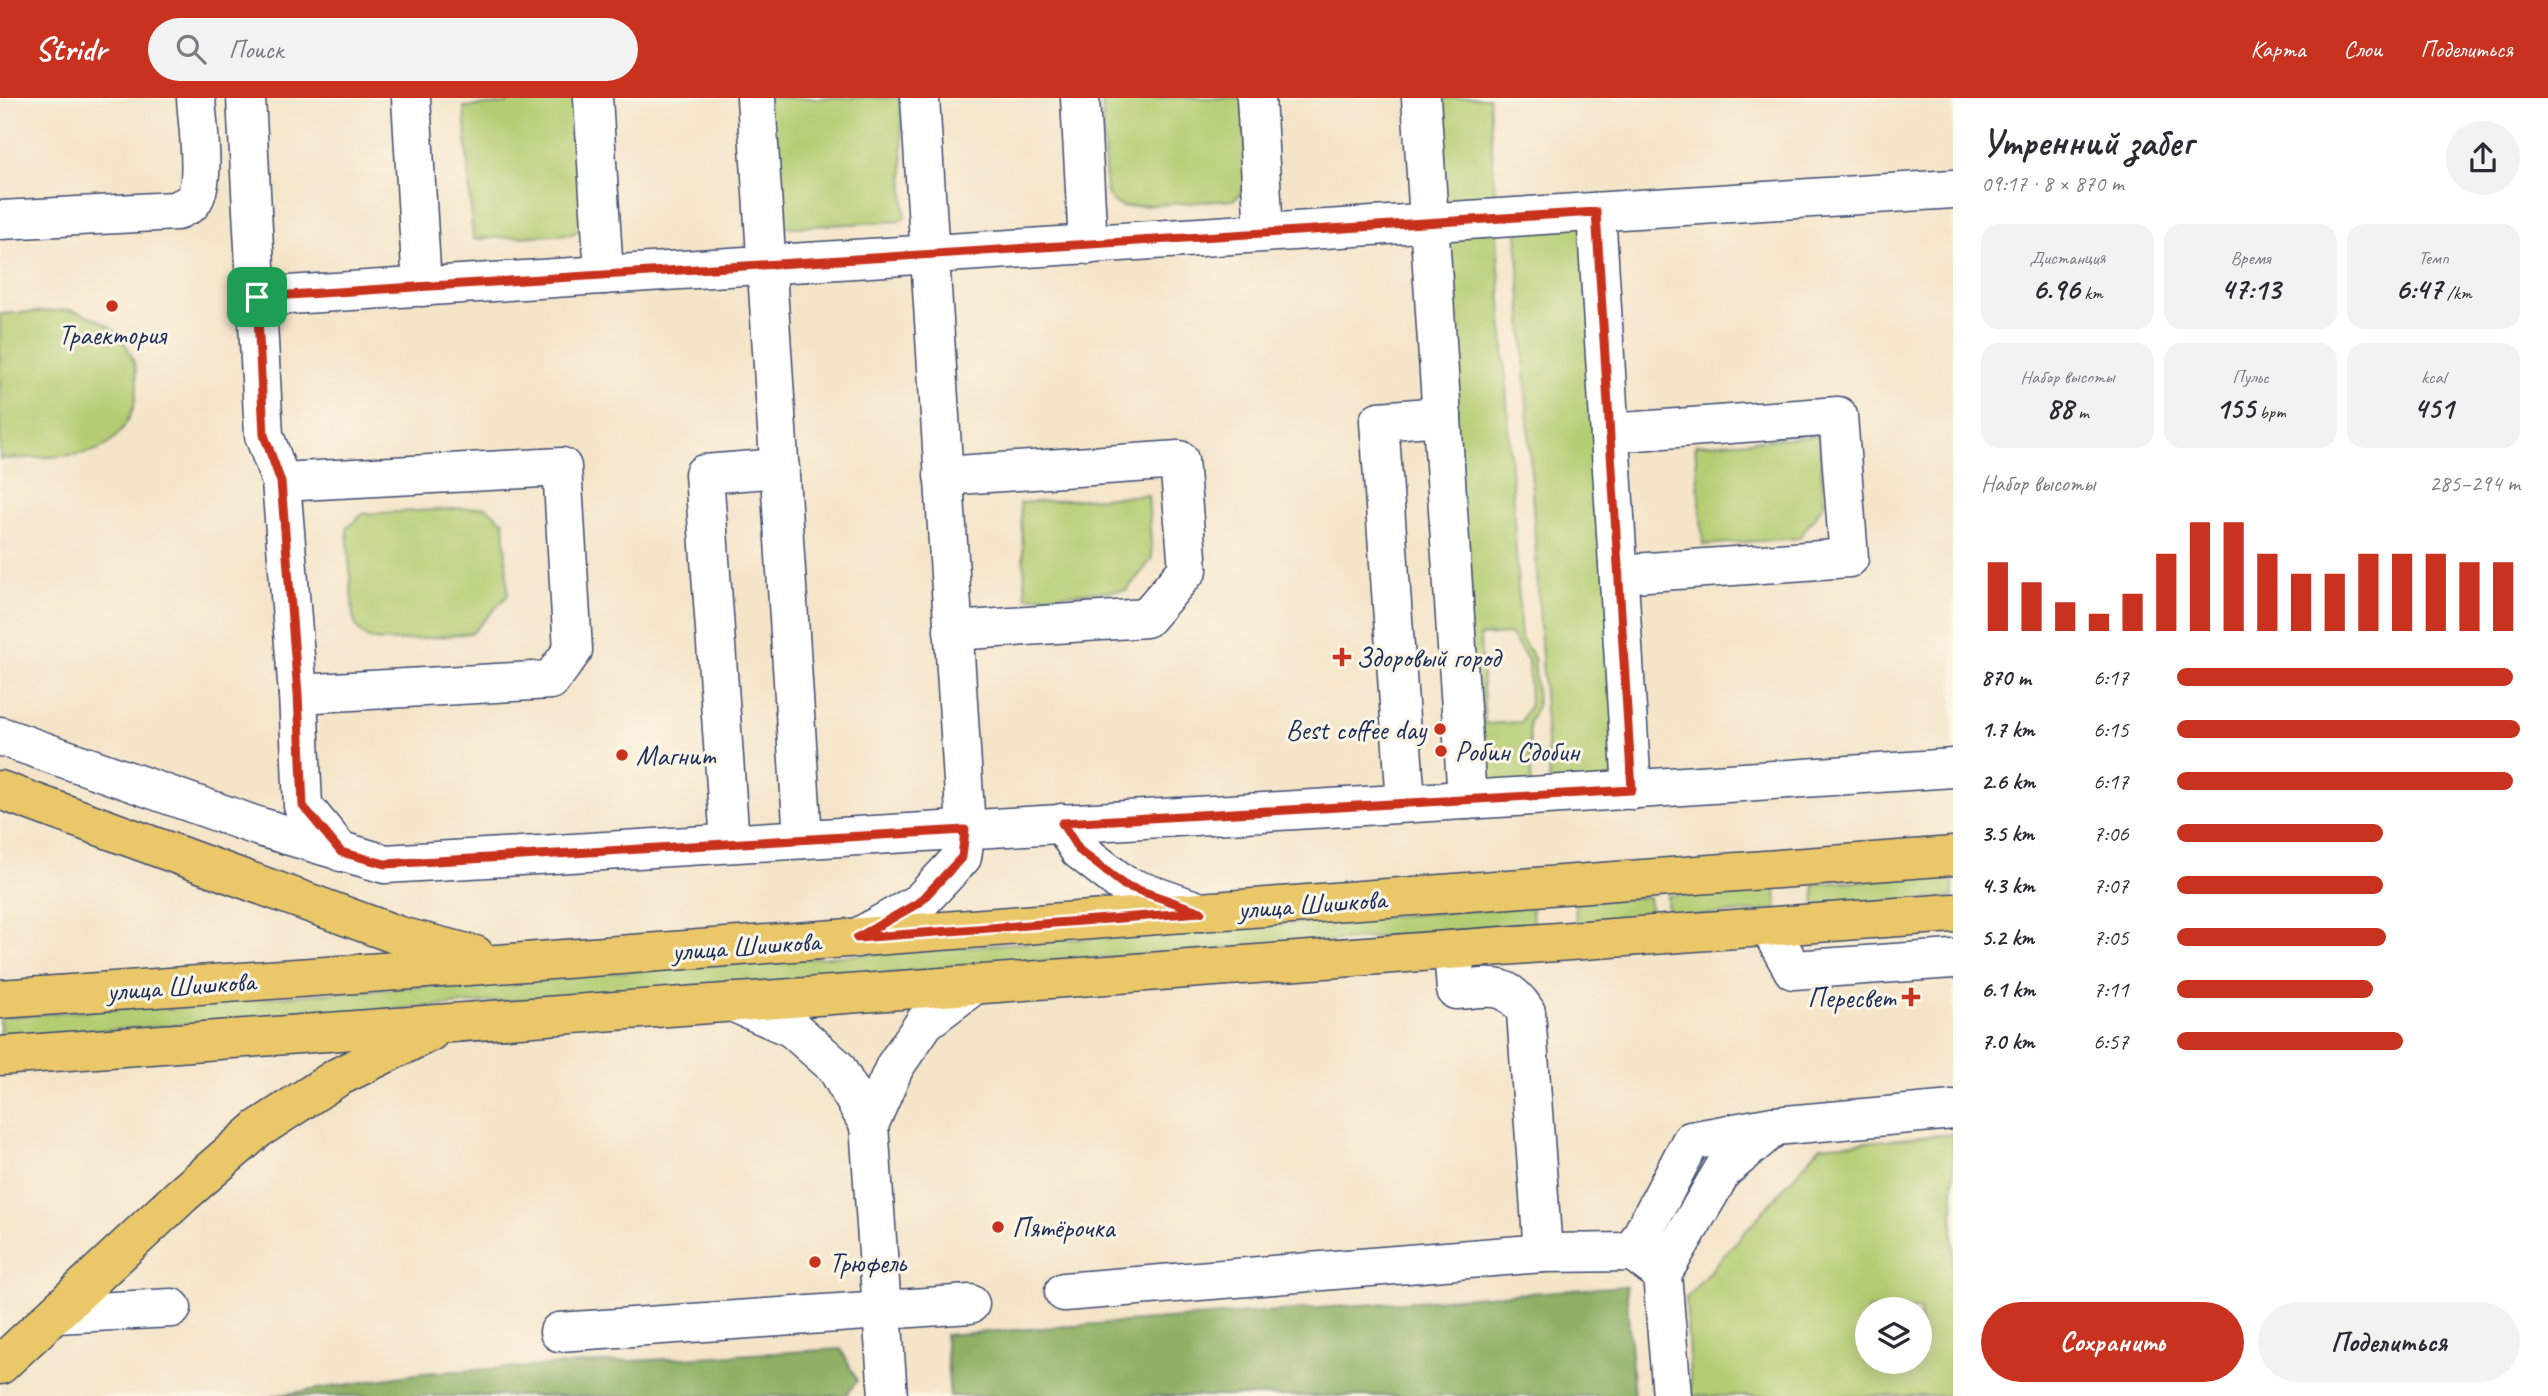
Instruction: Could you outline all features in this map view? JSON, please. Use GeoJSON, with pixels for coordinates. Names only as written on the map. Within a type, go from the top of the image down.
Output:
{"type":"FeatureCollection","features":[{"type":"Feature","properties":{"kind":"main road"},"geometry":{"type":"LineString","coordinates":[[0,790],[400,936],[511,963]]}},
{"type":"Feature","properties":{"kind":"main road","name":"улица Шишкова"},"geometry":{"type":"LineString","coordinates":[[0,999],[1953,856]]}},
{"type":"Feature","properties":{"kind":"main road"},"geometry":{"type":"LineString","coordinates":[[1783,926],[1793,868]]}},
{"type":"Feature","properties":{"kind":"main road"},"geometry":{"type":"LineString","coordinates":[[1552,886],[1556,943]]}},
{"type":"Feature","properties":{"kind":"main road","name":"улица Шишкова"},"geometry":{"type":"LineString","coordinates":[[0,1056],[1953,914]]}},
{"type":"Feature","properties":{"kind":"main road"},"geometry":{"type":"LineString","coordinates":[[0,1365],[182,1195],[258,1129],[338,1077],[449,1023]]}},
{"type":"Feature","properties":{"kind":"street"},"geometry":{"type":"LineString","coordinates":[[0,220],[176,211],[191,203],[198,190],[200,167],[196,98]]}},
{"type":"Feature","properties":{"kind":"street"},"geometry":{"type":"LineString","coordinates":[[246,98],[264,435],[281,482],[298,694],[303,806],[341,852]]}},
{"type":"Feature","properties":{"kind":"street"},"geometry":{"type":"LineString","coordinates":[[411,98],[422,287]]}},
{"type":"Feature","properties":{"kind":"street"},"geometry":{"type":"LineString","coordinates":[[593,98],[604,275]]}},
{"type":"Feature","properties":{"kind":"street"},"geometry":{"type":"LineString","coordinates":[[756,98],[803,839]]}},
{"type":"Feature","properties":{"kind":"street"},"geometry":{"type":"LineString","coordinates":[[857,938],[920,902],[962,857],[965,830],[920,98]]}},
{"type":"Feature","properties":{"kind":"street"},"geometry":{"type":"LineString","coordinates":[[1080,98],[1088,245]]}},
{"type":"Feature","properties":{"kind":"street"},"geometry":{"type":"LineString","coordinates":[[1256,98],[1264,232]]}},
{"type":"Feature","properties":{"kind":"street"},"geometry":{"type":"LineString","coordinates":[[1421,98],[1467,800]]}},
{"type":"Feature","properties":{"kind":"street"},"geometry":{"type":"LineString","coordinates":[[257,297],[1953,189]]}},
{"type":"Feature","properties":{"kind":"street"},"geometry":{"type":"LineString","coordinates":[[198,190],[252,216]]}},
{"type":"Feature","properties":{"kind":"street"},"geometry":{"type":"LineString","coordinates":[[1596,212],[1632,790]]}},
{"type":"Feature","properties":{"kind":"street"},"geometry":{"type":"LineString","coordinates":[[1406,803],[1379,421],[1442,416]]}},
{"type":"Feature","properties":{"kind":"street"},"geometry":{"type":"LineString","coordinates":[[1610,433],[1838,416],[1849,558],[1619,574]]}},
{"type":"Feature","properties":{"kind":"street"},"geometry":{"type":"LineString","coordinates":[[943,476],[1179,460],[1188,569],[1146,618],[953,631]]}},
{"type":"Feature","properties":{"kind":"street"},"geometry":{"type":"LineString","coordinates":[[281,482],[562,467],[573,650],[551,680],[298,694]]}},
{"type":"Feature","properties":{"kind":"street"},"geometry":{"type":"LineString","coordinates":[[730,843],[704,474],[780,468]]}},
{"type":"Feature","properties":{"kind":"street"},"geometry":{"type":"LineString","coordinates":[[0,736],[260,827],[385,864],[1632,790],[1953,768]]}},
{"type":"Feature","properties":{"kind":"street"},"geometry":{"type":"LineString","coordinates":[[1062,823],[1079,850],[1124,885],[1201,912]]}},
{"type":"Feature","properties":{"kind":"street"},"geometry":{"type":"LineString","coordinates":[[1783,926],[1793,970],[1953,959]]}},
{"type":"Feature","properties":{"kind":"street"},"geometry":{"type":"LineString","coordinates":[[1453,950],[1456,990],[1498,987],[1516,995],[1526,1012],[1543,1253]]}},
{"type":"Feature","properties":{"kind":"street"},"geometry":{"type":"LineString","coordinates":[[869,1125],[895,1066],[925,1022],[974,985]]}},
{"type":"Feature","properties":{"kind":"street"},"geometry":{"type":"LineString","coordinates":[[732,1002],[792,1028],[836,1067],[869,1125],[888,1396]]}},
{"type":"Feature","properties":{"kind":"street"},"geometry":{"type":"LineString","coordinates":[[1672,1396],[1648,1263],[1723,1170],[1775,1126],[1953,1110]]}},
{"type":"Feature","properties":{"kind":"street"},"geometry":{"type":"LineString","coordinates":[[1064,1292],[1543,1253],[1648,1263]]}},
{"type":"Feature","properties":{"kind":"street"},"geometry":{"type":"LineString","coordinates":[[559,1332],[970,1304]]}},
{"type":"Feature","properties":{"kind":"street"},"geometry":{"type":"LineString","coordinates":[[56,1314],[172,1308]]}},
{"type":"Feature","properties":{"kind":"green space"},"geometry":{"type":"Polygon","coordinates":[[[508,98],[581,98],[586,216],[581,228],[573,234],[473,239],[464,107],[507,104],[508,98]]]}},
{"type":"Feature","properties":{"kind":"green space"},"geometry":{"type":"Polygon","coordinates":[[[765,98],[900,98],[905,216],[899,221],[779,228],[765,98]]]}},
{"type":"Feature","properties":{"kind":"green space"},"geometry":{"type":"Polygon","coordinates":[[[1102,98],[1243,98],[1247,182],[1241,194],[1233,200],[1123,207],[1114,202],[1106,190],[1102,98]]]}},
{"type":"Feature","properties":{"kind":"green space"},"geometry":{"type":"Polygon","coordinates":[[[1421,98],[1489,98],[1521,638],[1534,658],[1537,706],[1529,722],[1532,796],[1467,800],[1421,98]],[[1510,634],[1480,636],[1485,724],[1521,722],[1530,704],[1528,660],[1510,634]]]}},
{"type":"Feature","properties":{"kind":"green space"},"geometry":{"type":"Polygon","coordinates":[[[1596,212],[1632,790],[1550,795],[1516,217],[1596,212]]]}},
{"type":"Feature","properties":{"kind":"green space"},"geometry":{"type":"Polygon","coordinates":[[[70,310],[103,322],[115,331],[129,350],[137,380],[133,410],[117,436],[96,450],[70,455],[0,459],[0,314],[70,310]]]}},
{"type":"Feature","properties":{"kind":"green space"},"geometry":{"type":"Polygon","coordinates":[[[1819,436],[1824,504],[1799,538],[1703,545],[1695,445],[1819,436]]]}},
{"type":"Feature","properties":{"kind":"green space"},"geometry":{"type":"Polygon","coordinates":[[[1148,495],[1152,559],[1127,590],[1026,597],[1020,503],[1148,495]]]}},
{"type":"Feature","properties":{"kind":"green space"},"geometry":{"type":"Polygon","coordinates":[[[486,507],[504,522],[508,595],[472,633],[387,641],[367,638],[361,634],[353,616],[347,528],[363,514],[486,507]]]}},
{"type":"Feature","properties":{"kind":"green space"},"geometry":{"type":"Polygon","coordinates":[[[1953,874],[1953,897],[1815,907],[1814,884],[1953,874]]]}},
{"type":"Feature","properties":{"kind":"green space"},"geometry":{"type":"Polygon","coordinates":[[[1776,887],[1777,910],[1668,917],[1667,896],[1776,887]]]}},
{"type":"Feature","properties":{"kind":"green space"},"geometry":{"type":"Polygon","coordinates":[[[1649,897],[1651,918],[1576,923],[1575,902],[1649,897]]]}},
{"type":"Feature","properties":{"kind":"green space"},"geometry":{"type":"Polygon","coordinates":[[[1532,906],[1533,926],[0,1038],[0,1017],[1532,906]]]}},
{"type":"Feature","properties":{"kind":"green space"},"geometry":{"type":"Polygon","coordinates":[[[1953,1134],[1953,1396],[1691,1396],[1686,1298],[1821,1146],[1953,1134]]]}},
{"type":"Feature","properties":{"kind":"green space"},"geometry":{"type":"Polygon","coordinates":[[[1626,1286],[1634,1396],[950,1396],[945,1335],[1626,1286]]]}},
{"type":"Feature","properties":{"kind":"green space"},"geometry":{"type":"Polygon","coordinates":[[[841,1349],[857,1381],[845,1396],[272,1396],[423,1373],[841,1349]]]}},
{"type":"Feature","properties":{"kind":"place","name":"Траектория"},"geometry":{"type":"Point","coordinates":[112,306]}},
{"type":"Feature","properties":{"kind":"place","name":"Здоровый город"},"geometry":{"type":"Point","coordinates":[1342,657]}},
{"type":"Feature","properties":{"kind":"place","name":"Best coffee day"},"geometry":{"type":"Point","coordinates":[1440,729]}},
{"type":"Feature","properties":{"kind":"place","name":"Робин Сдобин"},"geometry":{"type":"Point","coordinates":[1441,751]}},
{"type":"Feature","properties":{"kind":"place","name":"Магнит"},"geometry":{"type":"Point","coordinates":[622,755]}},
{"type":"Feature","properties":{"kind":"place","name":"Пересвет"},"geometry":{"type":"Point","coordinates":[1911,997]}},
{"type":"Feature","properties":{"kind":"place","name":"Пятёрочка"},"geometry":{"type":"Point","coordinates":[998,1227]}},
{"type":"Feature","properties":{"kind":"place","name":"Трюфель"},"geometry":{"type":"Point","coordinates":[815,1262]}},
{"type":"Feature","properties":{"kind":"route"},"geometry":{"type":"LineString","coordinates":[[1596,212],[1632,790],[1062,823],[1079,850],[1124,885],[1201,912],[857,938],[920,902],[962,857],[965,830],[385,864],[341,852],[303,806],[298,694],[281,482],[264,435],[257,297],[1596,212]]}}]}
